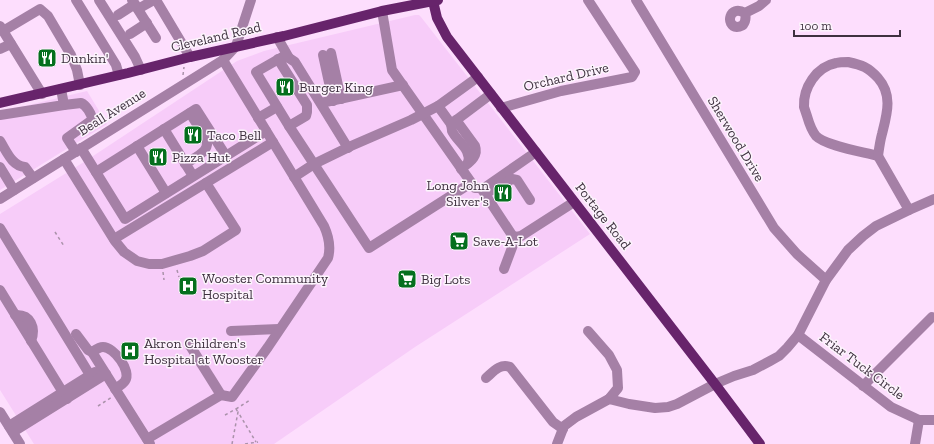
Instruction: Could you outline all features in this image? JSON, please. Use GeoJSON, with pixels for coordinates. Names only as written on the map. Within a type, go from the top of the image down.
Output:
{"type":"FeatureCollection","features":[{"type":"Feature","properties":{"kind":"main road","name":"Cleveland Road"},"geometry":{"type":"LineString","coordinates":[[0,103],[80,85],[382,11],[435,0]]}},
{"type":"Feature","properties":{"kind":"main road","name":"Portage Road"},"geometry":{"type":"LineString","coordinates":[[435,0],[437,18],[447,37],[760,444]]}},
{"type":"Feature","properties":{"kind":"street"},"geometry":{"type":"LineString","coordinates":[[76,0],[116,65],[119,75]]}},
{"type":"Feature","properties":{"kind":"street"},"geometry":{"type":"LineString","coordinates":[[99,0],[135,57],[141,70]]}},
{"type":"Feature","properties":{"kind":"street"},"geometry":{"type":"LineString","coordinates":[[118,15],[135,5],[155,0],[186,58]]}},
{"type":"Feature","properties":{"kind":"street"},"geometry":{"type":"LineString","coordinates":[[236,46],[251,0]]}},
{"type":"Feature","properties":{"kind":"street","name":"Orchard Drive"},"geometry":{"type":"LineString","coordinates":[[501,108],[561,91],[632,77],[635,72],[588,0]]}},
{"type":"Feature","properties":{"kind":"street","name":"Sherwood Drive"},"geometry":{"type":"LineString","coordinates":[[636,0],[774,228],[797,254],[826,280]]}},
{"type":"Feature","properties":{"kind":"street"},"geometry":{"type":"LineString","coordinates":[[745,13],[759,6],[766,0]]}},
{"type":"Feature","properties":{"kind":"street"},"geometry":{"type":"LineString","coordinates":[[135,5],[156,38]]}},
{"type":"Feature","properties":{"kind":"street"},"geometry":{"type":"LineString","coordinates":[[42,94],[1,29],[40,9],[48,16],[71,56],[77,70],[80,85]]}},
{"type":"Feature","properties":{"kind":"street"},"geometry":{"type":"LineString","coordinates":[[382,11],[392,70],[423,114],[468,163],[471,183],[475,188],[483,191],[512,234],[516,237]]}},
{"type":"Feature","properties":{"kind":"street"},"geometry":{"type":"LineString","coordinates":[[130,34],[147,23]]}},
{"type":"Feature","properties":{"kind":"street"},"geometry":{"type":"LineString","coordinates":[[280,36],[292,60],[321,103],[348,148]]}},
{"type":"Feature","properties":{"kind":"street"},"geometry":{"type":"LineString","coordinates":[[0,50],[11,44]]}},
{"type":"Feature","properties":{"kind":"street","name":"Beall Avenue"},"geometry":{"type":"LineString","coordinates":[[0,199],[223,60],[236,46]]}},
{"type":"Feature","properties":{"kind":"street"},"geometry":{"type":"LineString","coordinates":[[327,54],[337,100]]}},
{"type":"Feature","properties":{"kind":"street"},"geometry":{"type":"LineString","coordinates":[[292,60],[284,56],[256,72],[289,126],[369,248],[471,183]]}},
{"type":"Feature","properties":{"kind":"street"},"geometry":{"type":"LineString","coordinates":[[278,59],[307,105],[306,116],[289,126]]}},
{"type":"Feature","properties":{"kind":"street"},"geometry":{"type":"LineString","coordinates":[[76,334],[88,350],[92,352],[104,371],[113,393],[148,442],[221,395],[232,397],[328,258],[330,249],[328,234],[324,226],[223,60]]}},
{"type":"Feature","properties":{"kind":"street"},"geometry":{"type":"LineString","coordinates":[[878,156],[827,142],[817,136],[810,125],[804,108],[806,91],[813,77],[825,67],[835,63],[848,62],[862,64],[871,71],[884,86],[888,96],[887,114],[881,136],[878,156],[908,210]]}},
{"type":"Feature","properties":{"kind":"street"},"geometry":{"type":"LineString","coordinates":[[294,177],[314,164],[438,106],[478,77]]}},
{"type":"Feature","properties":{"kind":"street"},"geometry":{"type":"LineString","coordinates":[[321,103],[403,85]]}},
{"type":"Feature","properties":{"kind":"street"},"geometry":{"type":"LineString","coordinates":[[61,89],[64,105]]}},
{"type":"Feature","properties":{"kind":"street"},"geometry":{"type":"LineString","coordinates":[[453,122],[491,94]]}},
{"type":"Feature","properties":{"kind":"street"},"geometry":{"type":"LineString","coordinates":[[0,115],[64,105],[84,104],[92,116],[92,120],[67,138],[96,172],[125,219],[266,132]]}},
{"type":"Feature","properties":{"kind":"street"},"geometry":{"type":"LineString","coordinates":[[438,106],[475,146],[476,154],[468,163]]}},
{"type":"Feature","properties":{"kind":"street"},"geometry":{"type":"LineString","coordinates":[[258,118],[277,107]]}},
{"type":"Feature","properties":{"kind":"street"},"geometry":{"type":"LineString","coordinates":[[96,172],[196,109],[226,156]]}},
{"type":"Feature","properties":{"kind":"street"},"geometry":{"type":"LineString","coordinates":[[185,164],[204,152],[208,146],[205,137],[190,113]]}},
{"type":"Feature","properties":{"kind":"street"},"geometry":{"type":"LineString","coordinates":[[164,129],[193,176]]}},
{"type":"Feature","properties":{"kind":"street"},"geometry":{"type":"LineString","coordinates":[[0,141],[14,163],[21,167],[25,167],[33,178]]}},
{"type":"Feature","properties":{"kind":"street"},"geometry":{"type":"LineString","coordinates":[[114,239],[273,142]]}},
{"type":"Feature","properties":{"kind":"street"},"geometry":{"type":"LineString","coordinates":[[137,146],[166,193]]}},
{"type":"Feature","properties":{"kind":"street"},"geometry":{"type":"LineString","coordinates":[[483,191],[484,188],[536,152]]}},
{"type":"Feature","properties":{"kind":"street"},"geometry":{"type":"LineString","coordinates":[[64,159],[114,239],[124,252],[137,260],[149,264],[162,264],[203,251],[236,230],[206,183]]}},
{"type":"Feature","properties":{"kind":"street"},"geometry":{"type":"LineString","coordinates":[[0,167],[14,190]]}},
{"type":"Feature","properties":{"kind":"street"},"geometry":{"type":"LineString","coordinates":[[483,191],[512,179],[517,180],[530,200]]}},
{"type":"Feature","properties":{"kind":"street"},"geometry":{"type":"LineString","coordinates":[[609,399],[655,408],[668,407],[677,404],[715,384],[753,370],[779,356],[798,335],[826,280],[848,250],[876,226],[934,199]]}},
{"type":"Feature","properties":{"kind":"street"},"geometry":{"type":"LineString","coordinates":[[516,237],[521,236],[574,202]]}},
{"type":"Feature","properties":{"kind":"street"},"geometry":{"type":"LineString","coordinates":[[1,233],[90,375]]}},
{"type":"Feature","properties":{"kind":"street"},"geometry":{"type":"LineString","coordinates":[[504,269],[516,237]]}},
{"type":"Feature","properties":{"kind":"street"},"geometry":{"type":"LineString","coordinates":[[0,290],[65,396]]}},
{"type":"Feature","properties":{"kind":"street"},"geometry":{"type":"LineString","coordinates":[[863,386],[932,317]]}},
{"type":"Feature","properties":{"kind":"street"},"geometry":{"type":"LineString","coordinates":[[231,331],[279,329]]}},
{"type":"Feature","properties":{"kind":"street"},"geometry":{"type":"LineString","coordinates":[[557,444],[564,426],[576,417],[609,399],[618,388],[617,370],[609,355],[588,331]]}},
{"type":"Feature","properties":{"kind":"street","name":"Friar Tuck Circle"},"geometry":{"type":"LineString","coordinates":[[798,335],[891,407],[919,420],[934,420]]}},
{"type":"Feature","properties":{"kind":"street"},"geometry":{"type":"LineString","coordinates":[[189,344],[221,395]]}},
{"type":"Feature","properties":{"kind":"street"},"geometry":{"type":"LineString","coordinates":[[92,352],[104,347],[108,348],[113,351],[124,365],[127,376],[126,381],[113,393]]}},
{"type":"Feature","properties":{"kind":"street"},"geometry":{"type":"LineString","coordinates":[[486,378],[501,366],[510,367],[553,422],[563,429]]}},
{"type":"Feature","properties":{"kind":"street"},"geometry":{"type":"LineString","coordinates":[[65,396],[90,375],[104,371]]}},
{"type":"Feature","properties":{"kind":"street"},"geometry":{"type":"LineString","coordinates":[[11,429],[104,371]]}},
{"type":"Feature","properties":{"kind":"street"},"geometry":{"type":"LineString","coordinates":[[0,412],[20,444]]}},
{"type":"Feature","properties":{"kind":"street"},"geometry":{"type":"LineString","coordinates":[[915,444],[919,420]]}},
{"type":"Feature","properties":{"kind":"path"},"geometry":{"type":"LineString","coordinates":[[183,75],[186,58]]}},
{"type":"Feature","properties":{"kind":"path"},"geometry":{"type":"LineString","coordinates":[[55,232],[64,246]]}},
{"type":"Feature","properties":{"kind":"path"},"geometry":{"type":"LineString","coordinates":[[177,270],[179,276]]}},
{"type":"Feature","properties":{"kind":"path"},"geometry":{"type":"LineString","coordinates":[[163,272],[164,280]]}},
{"type":"Feature","properties":{"kind":"path"},"geometry":{"type":"LineString","coordinates":[[98,406],[113,393]]}},
{"type":"Feature","properties":{"kind":"path"},"geometry":{"type":"LineString","coordinates":[[225,415],[250,400]]}},
{"type":"Feature","properties":{"kind":"path"},"geometry":{"type":"LineString","coordinates":[[236,409],[257,442],[245,444]]}},
{"type":"Feature","properties":{"kind":"path"},"geometry":{"type":"LineString","coordinates":[[232,444],[238,412]]}},
{"type":"Feature","properties":{"kind":"shaded area"},"geometry":{"type":"Polygon","coordinates":[[[419,15],[421,17],[590,234],[415,347],[274,444],[34,444],[0,390],[0,214],[84,162],[237,61],[264,51],[419,15]]]}},
{"type":"Feature","properties":{"kind":"shaded area"},"geometry":{"type":"Polygon","coordinates":[[[87,91],[107,124],[0,190],[0,112],[87,91]]]}},
{"type":"Feature","properties":{"kind":"place","name":"Dunkin'"},"geometry":{"type":"Point","coordinates":[47,58]}},
{"type":"Feature","properties":{"kind":"place","name":"Burger King"},"geometry":{"type":"Point","coordinates":[285,87]}},
{"type":"Feature","properties":{"kind":"place","name":"Taco Bell"},"geometry":{"type":"Point","coordinates":[193,135]}},
{"type":"Feature","properties":{"kind":"place","name":"Pizza Hut"},"geometry":{"type":"Point","coordinates":[158,157]}},
{"type":"Feature","properties":{"kind":"place","name":"Long John Silver's"},"geometry":{"type":"Point","coordinates":[503,193]}},
{"type":"Feature","properties":{"kind":"place","name":"Save-A-Lot"},"geometry":{"type":"Point","coordinates":[459,241]}},
{"type":"Feature","properties":{"kind":"place","name":"Big Lots"},"geometry":{"type":"Point","coordinates":[407,279]}},
{"type":"Feature","properties":{"kind":"place","name":"Wooster Community Hospital"},"geometry":{"type":"Point","coordinates":[188,286]}},
{"type":"Feature","properties":{"kind":"place","name":"Akron Children's Hospital at Wooster"},"geometry":{"type":"Point","coordinates":[130,351]}}]}
